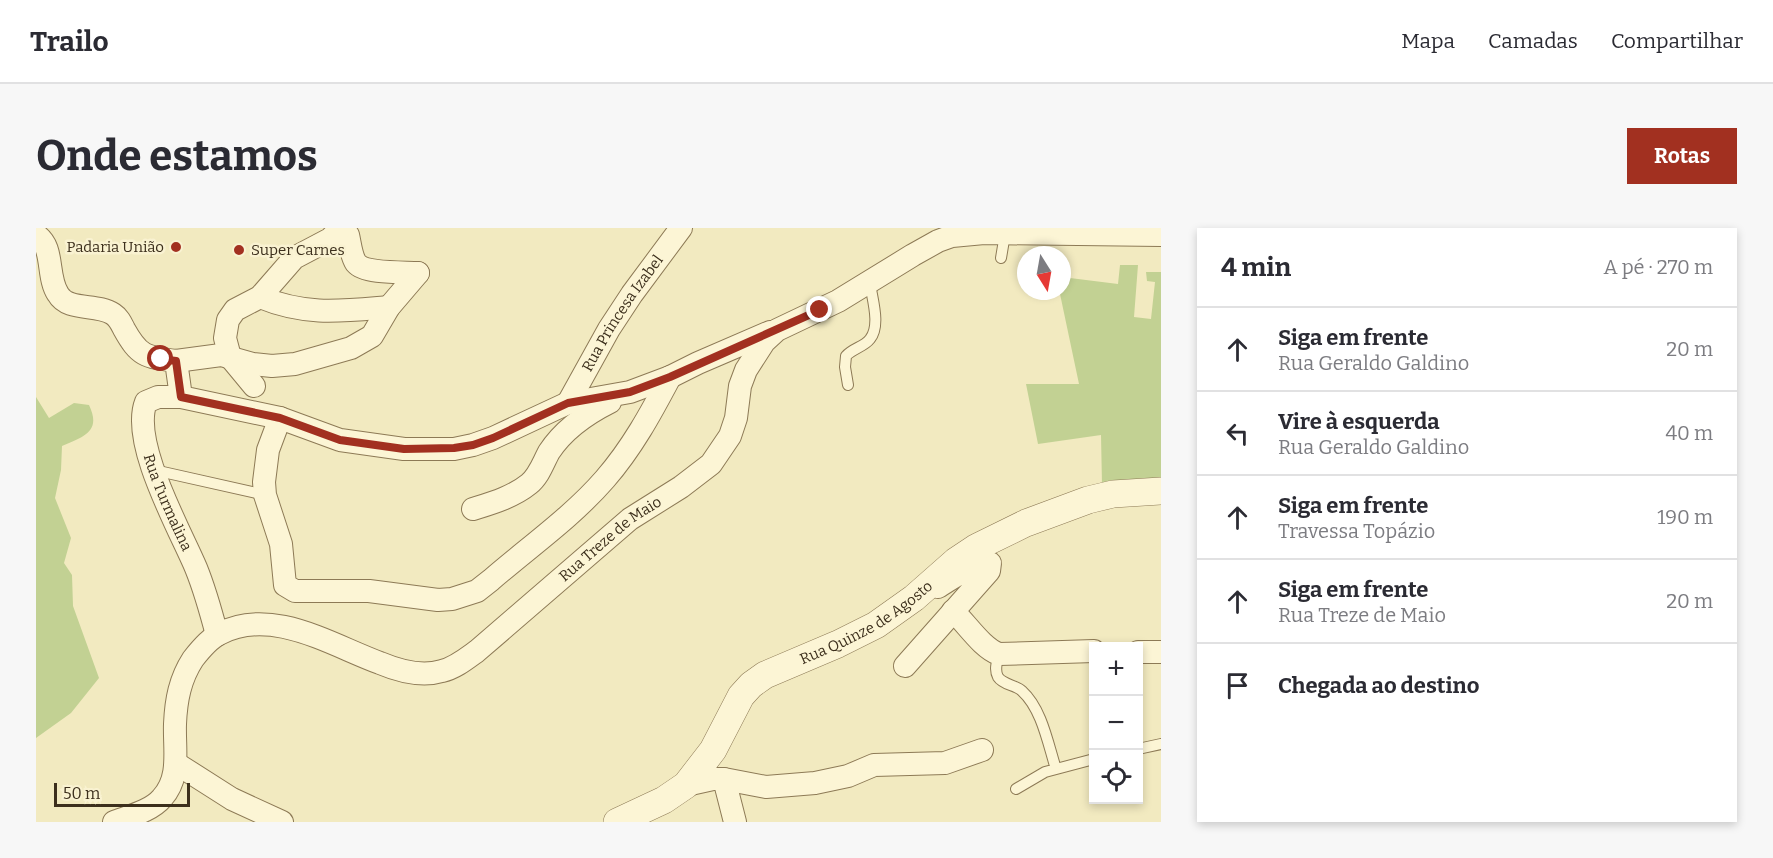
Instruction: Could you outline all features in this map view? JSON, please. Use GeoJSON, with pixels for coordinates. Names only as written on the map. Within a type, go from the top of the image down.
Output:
{"type":"FeatureCollection","features":[{"type":"Feature","properties":{"kind":"street","name":"Rua Princesa Izabel"},"geometry":{"type":"LineString","coordinates":[[568,403],[609,329],[681,228]]}},
{"type":"Feature","properties":{"kind":"street"},"geometry":{"type":"LineString","coordinates":[[36,235],[45,242],[52,280],[64,302],[102,309],[113,314],[138,351],[148,356],[176,361],[211,355],[230,357],[253,364],[272,366],[295,364],[331,356],[372,336],[389,307],[418,273],[363,268],[356,263],[348,235],[338,229],[330,239],[294,258],[260,297],[235,310],[228,320],[225,338],[230,357],[254,386]]}},
{"type":"Feature","properties":{"kind":"street","name":"Rua Treze de Maio"},"geometry":{"type":"LineString","coordinates":[[114,822],[138,814],[161,800],[171,787],[177,764],[175,722],[184,673],[199,651],[217,635],[236,626],[263,623],[292,629],[391,668],[426,674],[459,664],[630,519],[681,487],[711,464],[730,436],[736,418],[740,386],[746,370],[764,342],[777,330],[838,302],[870,283],[931,235],[1161,235]]}},
{"type":"Feature","properties":{"kind":"street"},"geometry":{"type":"LineString","coordinates":[[260,297],[282,306],[313,310],[335,311],[389,307]]}},
{"type":"Feature","properties":{"kind":"street"},"geometry":{"type":"LineString","coordinates":[[473,509],[501,500],[530,483],[564,433],[582,417],[630,392],[777,330]]}},
{"type":"Feature","properties":{"kind":"street"},"geometry":{"type":"LineString","coordinates":[[176,361],[181,397]]}},
{"type":"Feature","properties":{"kind":"street"},"geometry":{"type":"LineString","coordinates":[[280,418],[268,450],[265,466],[265,495],[281,544],[284,581],[288,588],[295,591],[321,593],[391,592],[438,600],[464,596],[491,580],[575,510],[605,479],[646,422],[670,377]]}},
{"type":"Feature","properties":{"kind":"street","name":"Rua Turmalina"},"geometry":{"type":"LineString","coordinates":[[217,635],[207,596],[174,524],[154,470],[145,437],[143,409],[146,402],[151,399],[168,396],[181,397],[280,418],[340,440],[404,449],[454,448],[473,445],[568,403],[630,392]]}},
{"type":"Feature","properties":{"kind":"street","name":"Rua Quinze de Agosto"},"geometry":{"type":"LineString","coordinates":[[617,822],[664,800],[686,785],[713,750],[741,696],[765,675],[789,663],[838,645],[893,614],[956,561],[977,547],[1026,523],[1055,511],[1105,496],[1161,491]]}},
{"type":"Feature","properties":{"kind":"street"},"geometry":{"type":"LineString","coordinates":[[893,614],[973,566],[989,562],[991,565],[989,571],[904,666]]}},
{"type":"Feature","properties":{"kind":"street"},"geometry":{"type":"LineString","coordinates":[[953,611],[983,645],[999,654],[1089,651]]}},
{"type":"Feature","properties":{"kind":"street"},"geometry":{"type":"LineString","coordinates":[[1143,652],[1161,652]]}},
{"type":"Feature","properties":{"kind":"street"},"geometry":{"type":"LineString","coordinates":[[686,785],[713,779],[766,787],[796,785],[835,780],[874,765],[945,764],[982,750]]}},
{"type":"Feature","properties":{"kind":"street"},"geometry":{"type":"LineString","coordinates":[[177,764],[232,799],[282,822]]}},
{"type":"Feature","properties":{"kind":"street"},"geometry":{"type":"LineString","coordinates":[[724,779],[735,822]]}},
{"type":"Feature","properties":{"kind":"lane"},"geometry":{"type":"LineString","coordinates":[[1001,258],[1005,234]]}},
{"type":"Feature","properties":{"kind":"lane"},"geometry":{"type":"LineString","coordinates":[[848,385],[846,356],[870,339],[874,331],[875,321],[870,283]]}},
{"type":"Feature","properties":{"kind":"lane"},"geometry":{"type":"LineString","coordinates":[[154,470],[265,495]]}},
{"type":"Feature","properties":{"kind":"lane"},"geometry":{"type":"LineString","coordinates":[[999,654],[996,663],[997,675],[1000,680],[1021,690],[1029,699],[1044,729],[1056,768]]}},
{"type":"Feature","properties":{"kind":"lane"},"geometry":{"type":"LineString","coordinates":[[1143,748],[1161,744]]}},
{"type":"Feature","properties":{"kind":"lane"},"geometry":{"type":"LineString","coordinates":[[1016,789],[1028,780],[1056,768],[1089,760]]}},
{"type":"Feature","properties":{"kind":"green space"},"geometry":{"type":"Polygon","coordinates":[[[1120,265],[1138,265],[1134,317],[1151,319],[1155,282],[1147,281],[1146,272],[1161,272],[1161,479],[1102,485],[1101,435],[1038,444],[1026,384],[1079,384],[1061,300],[1071,300],[1071,278],[1118,284],[1120,265]]]}},
{"type":"Feature","properties":{"kind":"green space"},"geometry":{"type":"Polygon","coordinates":[[[36,397],[49,418],[74,403],[89,405],[92,414],[92,427],[88,432],[77,440],[62,446],[61,470],[55,498],[71,538],[64,563],[72,575],[73,606],[99,678],[71,713],[36,738],[36,397]]]}},
{"type":"Feature","properties":{"kind":"place","name":"Padaria União"},"geometry":{"type":"Point","coordinates":[176,247]}},
{"type":"Feature","properties":{"kind":"place","name":"Super Carnes"},"geometry":{"type":"Point","coordinates":[239,250]}},
{"type":"Feature","properties":{"kind":"route"},"geometry":{"type":"LineString","coordinates":[[161,359],[176,361],[181,397],[280,418],[340,440],[404,449],[454,448],[473,445],[493,438],[568,403],[630,392],[670,377],[820,310]]}}]}
